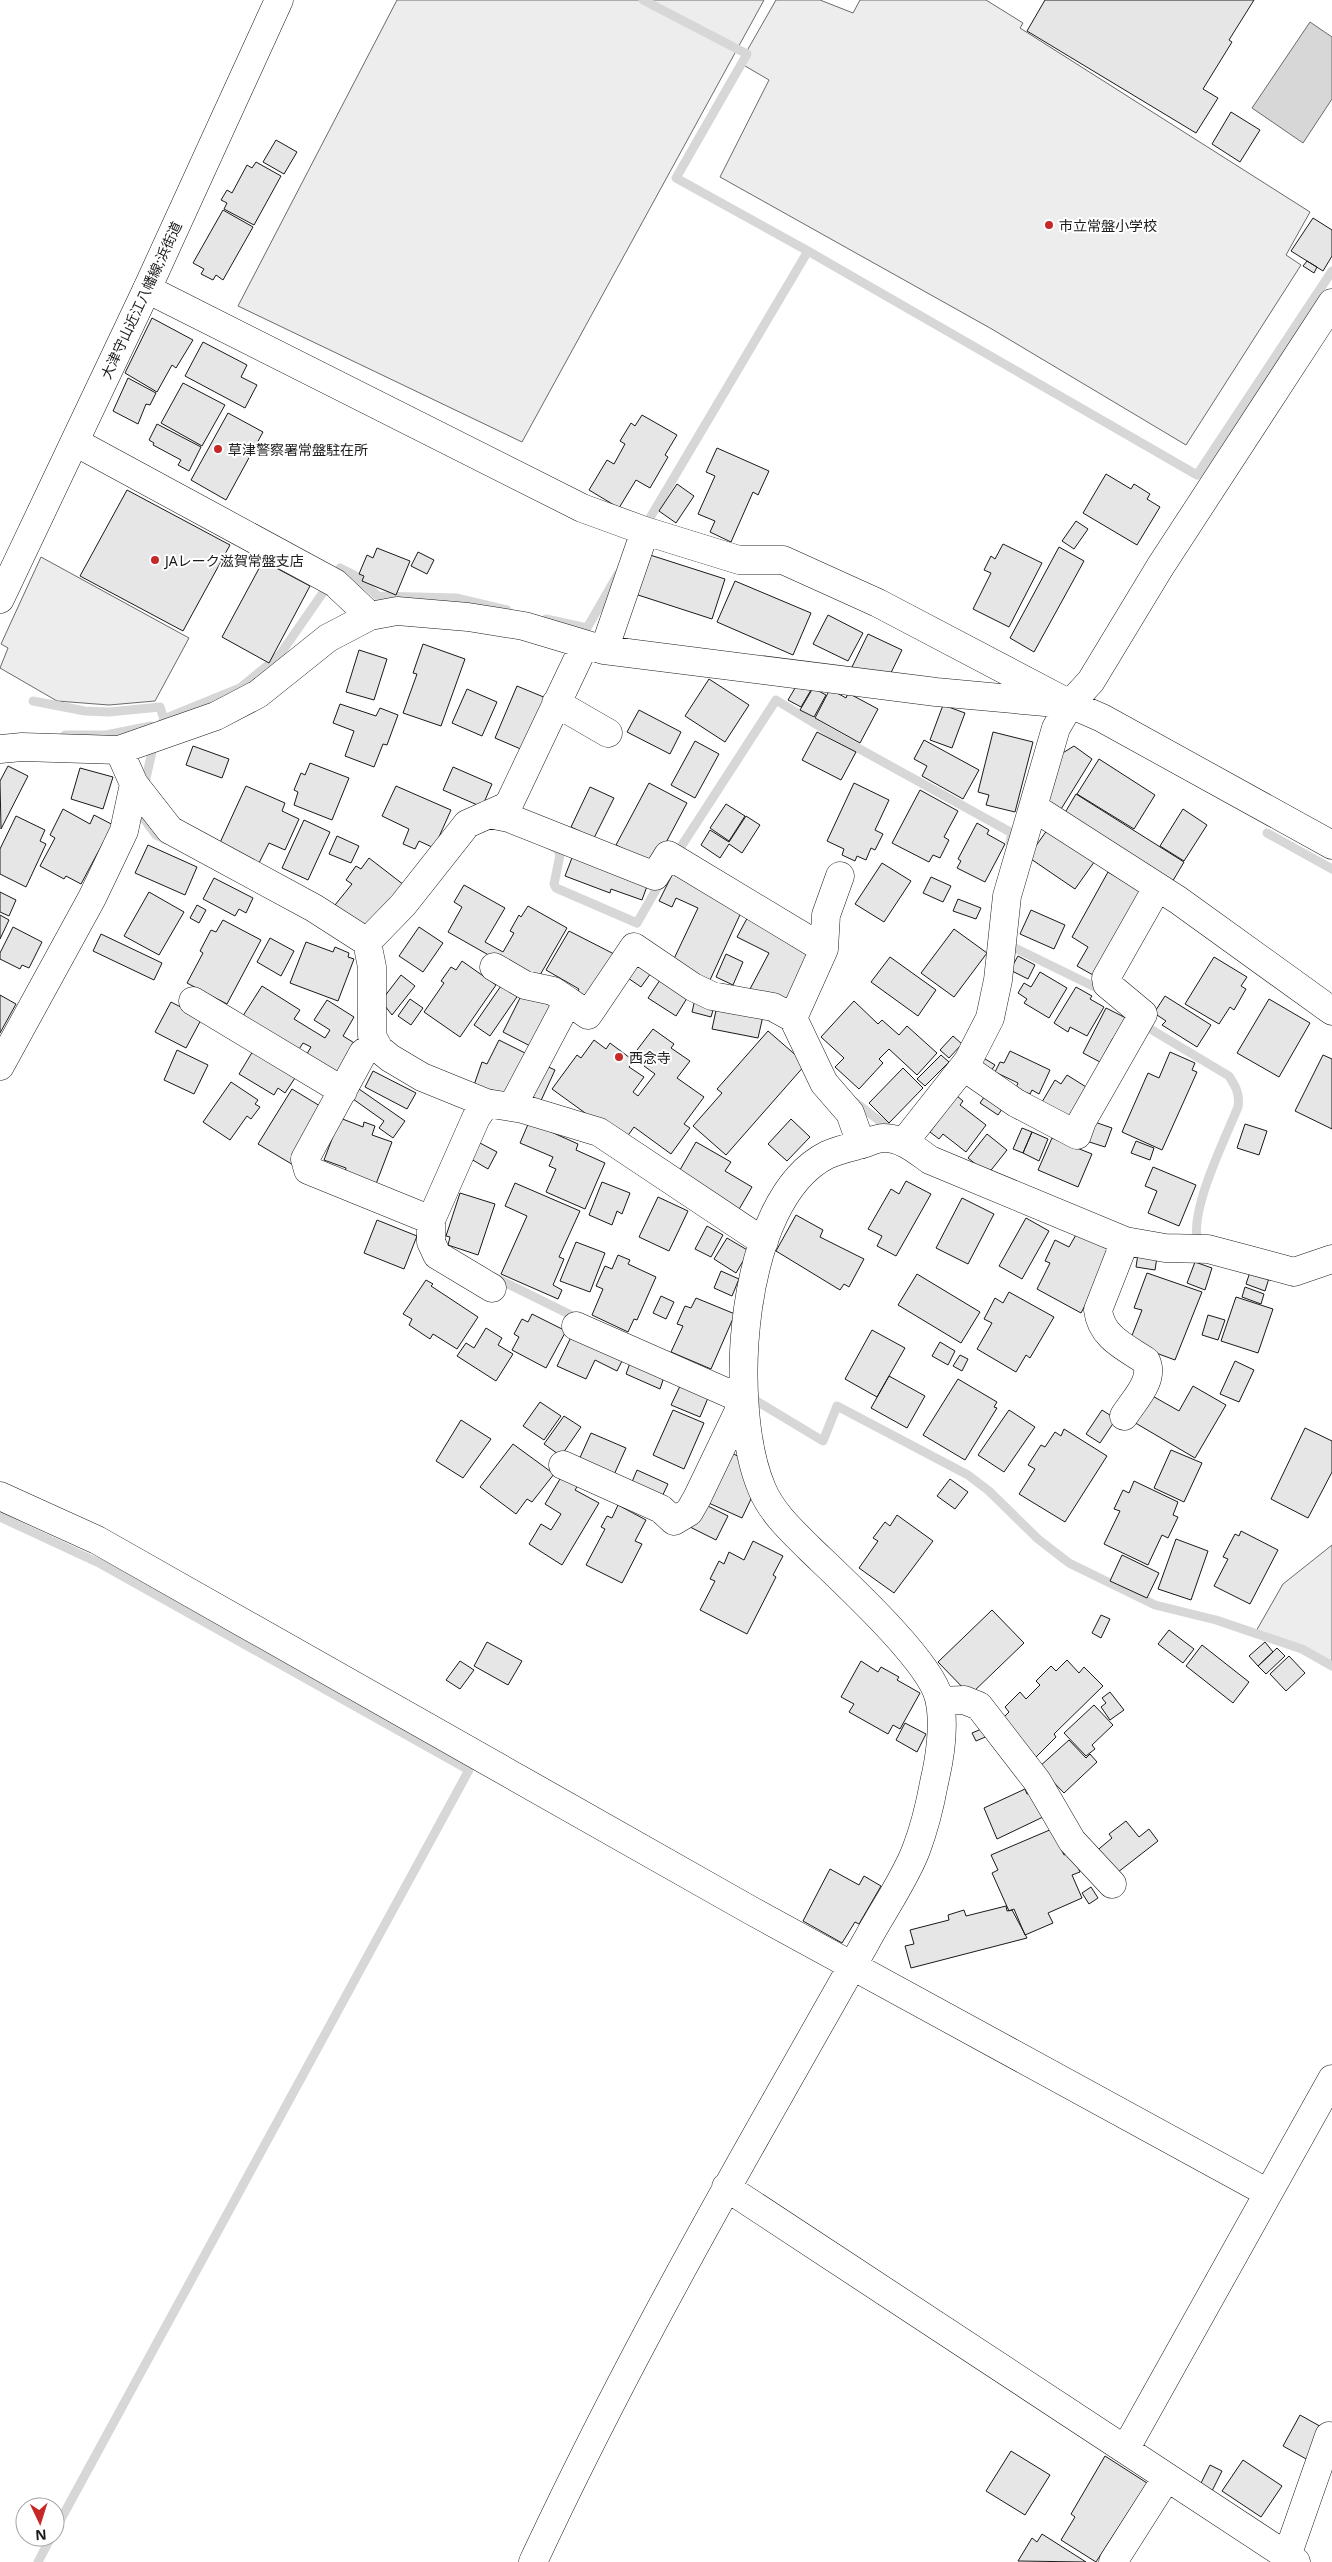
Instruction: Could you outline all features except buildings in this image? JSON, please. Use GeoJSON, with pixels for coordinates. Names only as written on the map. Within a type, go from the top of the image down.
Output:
{"type":"FeatureCollection","features":[{"type":"Feature","properties":{"kind":"street","name":"大津守山近江八幡線;浜街道"},"geometry":{"type":"LineString","coordinates":[[0,599],[147,289],[279,0]]}},
{"type":"Feature","properties":{"kind":"street"},"geometry":{"type":"LineString","coordinates":[[147,289],[582,508],[645,531],[739,560],[783,560],[878,603],[1070,704],[1102,718],[1332,845]]}},
{"type":"Feature","properties":{"kind":"street"},"geometry":{"type":"LineString","coordinates":[[904,1142],[964,1067],[990,1018],[998,980],[1007,896],[1056,728],[1070,704],[1091,681],[1160,567],[1332,304]]}},
{"type":"Feature","properties":{"kind":"street"},"geometry":{"type":"LineString","coordinates":[[75,442],[335,583],[370,616]]}},
{"type":"Feature","properties":{"kind":"street"},"geometry":{"type":"LineString","coordinates":[[367,942],[403,905],[467,824],[505,807],[510,802],[556,702],[594,648],[645,531]]}},
{"type":"Feature","properties":{"kind":"street"},"geometry":{"type":"LineString","coordinates":[[0,749],[22,747],[119,750],[216,716],[258,694],[328,638],[370,616],[396,611],[468,617],[524,626],[594,648],[936,692],[1070,704]]}},
{"type":"Feature","properties":{"kind":"street"},"geometry":{"type":"LineString","coordinates":[[556,702],[608,733]]}},
{"type":"Feature","properties":{"kind":"street"},"geometry":{"type":"LineString","coordinates":[[119,750],[134,784],[170,830],[314,908],[367,942],[372,967],[372,1036],[379,1049],[390,1058],[422,1077],[499,1105],[599,1132],[764,1242]]}},
{"type":"Feature","properties":{"kind":"street"},"geometry":{"type":"LineString","coordinates":[[0,1066],[92,898],[124,832],[134,784]]}},
{"type":"Feature","properties":{"kind":"street"},"geometry":{"type":"LineString","coordinates":[[1032,807],[1168,894],[1332,1011]]}},
{"type":"Feature","properties":{"kind":"street"},"geometry":{"type":"LineString","coordinates":[[489,814],[509,818],[654,876],[668,855],[824,949]]}},
{"type":"Feature","properties":{"kind":"street"},"geometry":{"type":"LineString","coordinates":[[793,1018],[824,949],[826,915],[840,876]]}},
{"type":"Feature","properties":{"kind":"street"},"geometry":{"type":"LineString","coordinates":[[964,1067],[1016,1103],[1077,1135],[1082,1121],[1143,1014],[1107,984],[1106,978],[1168,894]]}},
{"type":"Feature","properties":{"kind":"street"},"geometry":{"type":"LineString","coordinates":[[494,967],[525,985],[553,990],[588,1015],[634,947],[693,987],[712,996],[772,1007],[793,1018],[824,1083],[850,1112],[861,1144]]}},
{"type":"Feature","properties":{"kind":"street"},"geometry":{"type":"LineString","coordinates":[[193,1001],[343,1091]]}},
{"type":"Feature","properties":{"kind":"street"},"geometry":{"type":"LineString","coordinates":[[492,1288],[437,1255],[431,1242],[431,1220],[472,1127],[499,1105],[568,1001]]}},
{"type":"Feature","properties":{"kind":"street"},"geometry":{"type":"LineString","coordinates":[[376,1043],[363,1053],[306,1159],[308,1170],[431,1220]]}},
{"type":"Feature","properties":{"kind":"street"},"geometry":{"type":"LineString","coordinates":[[533,2562],[583,2454],[726,2187],[916,1851],[935,1782],[940,1732],[940,1701],[934,1683],[894,1633],[778,1516],[762,1491],[753,1462],[744,1400],[746,1317],[756,1267],[764,1242],[784,1197],[801,1176],[818,1160],[840,1149],[883,1138],[904,1142],[930,1160],[1125,1241],[1165,1248],[1208,1249],[1294,1272],[1332,1259]]}},
{"type":"Feature","properties":{"kind":"street"},"geometry":{"type":"LineString","coordinates":[[1124,1416],[1150,1376],[1149,1367],[1146,1361],[1105,1332],[1099,1322],[1098,1310],[1125,1241]]}},
{"type":"Feature","properties":{"kind":"street"},"geometry":{"type":"LineString","coordinates":[[576,1326],[744,1400]]}},
{"type":"Feature","properties":{"kind":"street"},"geometry":{"type":"LineString","coordinates":[[563,1465],[661,1508],[674,1521],[688,1512],[697,1498],[744,1400]]}},
{"type":"Feature","properties":{"kind":"street"},"geometry":{"type":"LineString","coordinates":[[0,1496],[97,1540],[752,1911],[853,1964],[1268,2194]]}},
{"type":"Feature","properties":{"kind":"street"},"geometry":{"type":"LineString","coordinates":[[940,1701],[964,1700],[979,1706],[1036,1782],[1072,1841],[1112,1884]]}},
{"type":"Feature","properties":{"kind":"street"},"geometry":{"type":"LineString","coordinates":[[1126,2448],[1332,2079]]}},
{"type":"Feature","properties":{"kind":"street"},"geometry":{"type":"LineString","coordinates":[[726,2187],[1126,2448],[1291,2559],[1329,2436]]}},
{"type":"Feature","properties":{"kind":"street"},"geometry":{"type":"LineString","coordinates":[[1113,2562],[1167,2477]]}},
{"type":"Feature","properties":{"kind":"shaded area"},"geometry":{"type":"Polygon","coordinates":[[[397,0],[764,0],[522,442],[238,306],[397,0]]]}},
{"type":"Feature","properties":{"kind":"shaded area","name":"市立常盤小学校"},"geometry":{"type":"Polygon","coordinates":[[[776,0],[820,0],[853,13],[860,0],[986,0],[1023,23],[1020,28],[1310,212],[1286,255],[1301,265],[1186,445],[990,328],[720,177],[769,80],[740,63],[776,0]]]}},
{"type":"Feature","properties":{"kind":"shaded area"},"geometry":{"type":"Polygon","coordinates":[[[1310,22],[1332,37],[1332,99],[1303,143],[1252,108],[1310,22]]]}},
{"type":"Feature","properties":{"kind":"shaded area"},"geometry":{"type":"Polygon","coordinates":[[[41,557],[189,638],[155,701],[109,705],[57,701],[0,668],[8,648],[1,644],[41,557]]]}},
{"type":"Feature","properties":{"kind":"shaded area"},"geometry":{"type":"Polygon","coordinates":[[[1332,1545],[1332,1664],[1303,1648],[1255,1633],[1283,1584],[1332,1545]]]}},
{"type":"Feature","properties":{"kind":"waterway"},"geometry":{"type":"LineString","coordinates":[[643,0],[747,54],[676,178],[808,251],[1197,475],[1332,271]]}},
{"type":"Feature","properties":{"kind":"waterway"},"geometry":{"type":"LineString","coordinates":[[644,528],[808,251]]}},
{"type":"Feature","properties":{"kind":"waterway"},"geometry":{"type":"LineString","coordinates":[[164,719],[240,688],[279,656],[340,568],[354,575],[378,596],[456,598],[507,610]]}},
{"type":"Feature","properties":{"kind":"waterway"},"geometry":{"type":"LineString","coordinates":[[546,619],[587,628],[618,574]]}},
{"type":"Feature","properties":{"kind":"waterway"},"geometry":{"type":"LineString","coordinates":[[675,856],[776,700],[827,731],[1012,833],[1010,842]]}},
{"type":"Feature","properties":{"kind":"waterway"},"geometry":{"type":"LineString","coordinates":[[33,701],[85,711],[109,712],[160,707],[164,719],[158,731]]}},
{"type":"Feature","properties":{"kind":"waterway"},"geometry":{"type":"LineString","coordinates":[[65,735],[106,735],[151,726]]}},
{"type":"Feature","properties":{"kind":"waterway"},"geometry":{"type":"LineString","coordinates":[[144,787],[154,743]]}},
{"type":"Feature","properties":{"kind":"waterway"},"geometry":{"type":"LineString","coordinates":[[145,820],[156,835],[166,840]]}},
{"type":"Feature","properties":{"kind":"waterway"},"geometry":{"type":"LineString","coordinates":[[1267,833],[1332,869]]}},
{"type":"Feature","properties":{"kind":"waterway"},"geometry":{"type":"LineString","coordinates":[[551,846],[557,849],[560,855],[554,884],[556,888],[637,923],[661,881]]}},
{"type":"Feature","properties":{"kind":"waterway"},"geometry":{"type":"LineString","coordinates":[[1005,943],[1103,991]]}},
{"type":"Feature","properties":{"kind":"waterway"},"geometry":{"type":"LineString","coordinates":[[1142,1024],[1229,1076],[1238,1094],[1238,1107],[1204,1190],[1199,1208],[1197,1238]]}},
{"type":"Feature","properties":{"kind":"waterway"},"geometry":{"type":"LineString","coordinates":[[855,1102],[890,1129]]}},
{"type":"Feature","properties":{"kind":"waterway"},"geometry":{"type":"LineString","coordinates":[[494,1277],[579,1319]]}},
{"type":"Feature","properties":{"kind":"waterway"},"geometry":{"type":"LineString","coordinates":[[750,1397],[823,1441],[837,1406],[968,1475],[989,1491],[1038,1539],[1069,1563],[1155,1605],[1216,1620],[1302,1649],[1332,1666]]}},
{"type":"Feature","properties":{"kind":"waterway"},"geometry":{"type":"LineString","coordinates":[[0,1517],[101,1564],[469,1770],[65,2512]]}},
{"type":"Feature","properties":{"kind":"waterway"},"geometry":{"type":"LineString","coordinates":[[38,2562],[46,2547]]}},
{"type":"Feature","properties":{"kind":"place","name":"市立常盤小学校"},"geometry":{"type":"Point","coordinates":[1049,225]}},
{"type":"Feature","properties":{"kind":"place","name":"草津警察署常盤駐在所"},"geometry":{"type":"Point","coordinates":[218,449]}},
{"type":"Feature","properties":{"kind":"place","name":"JAレーク滋賀常盤支店"},"geometry":{"type":"Point","coordinates":[155,560]}},
{"type":"Feature","properties":{"kind":"place","name":"西念寺"},"geometry":{"type":"Point","coordinates":[619,1057]}}]}
